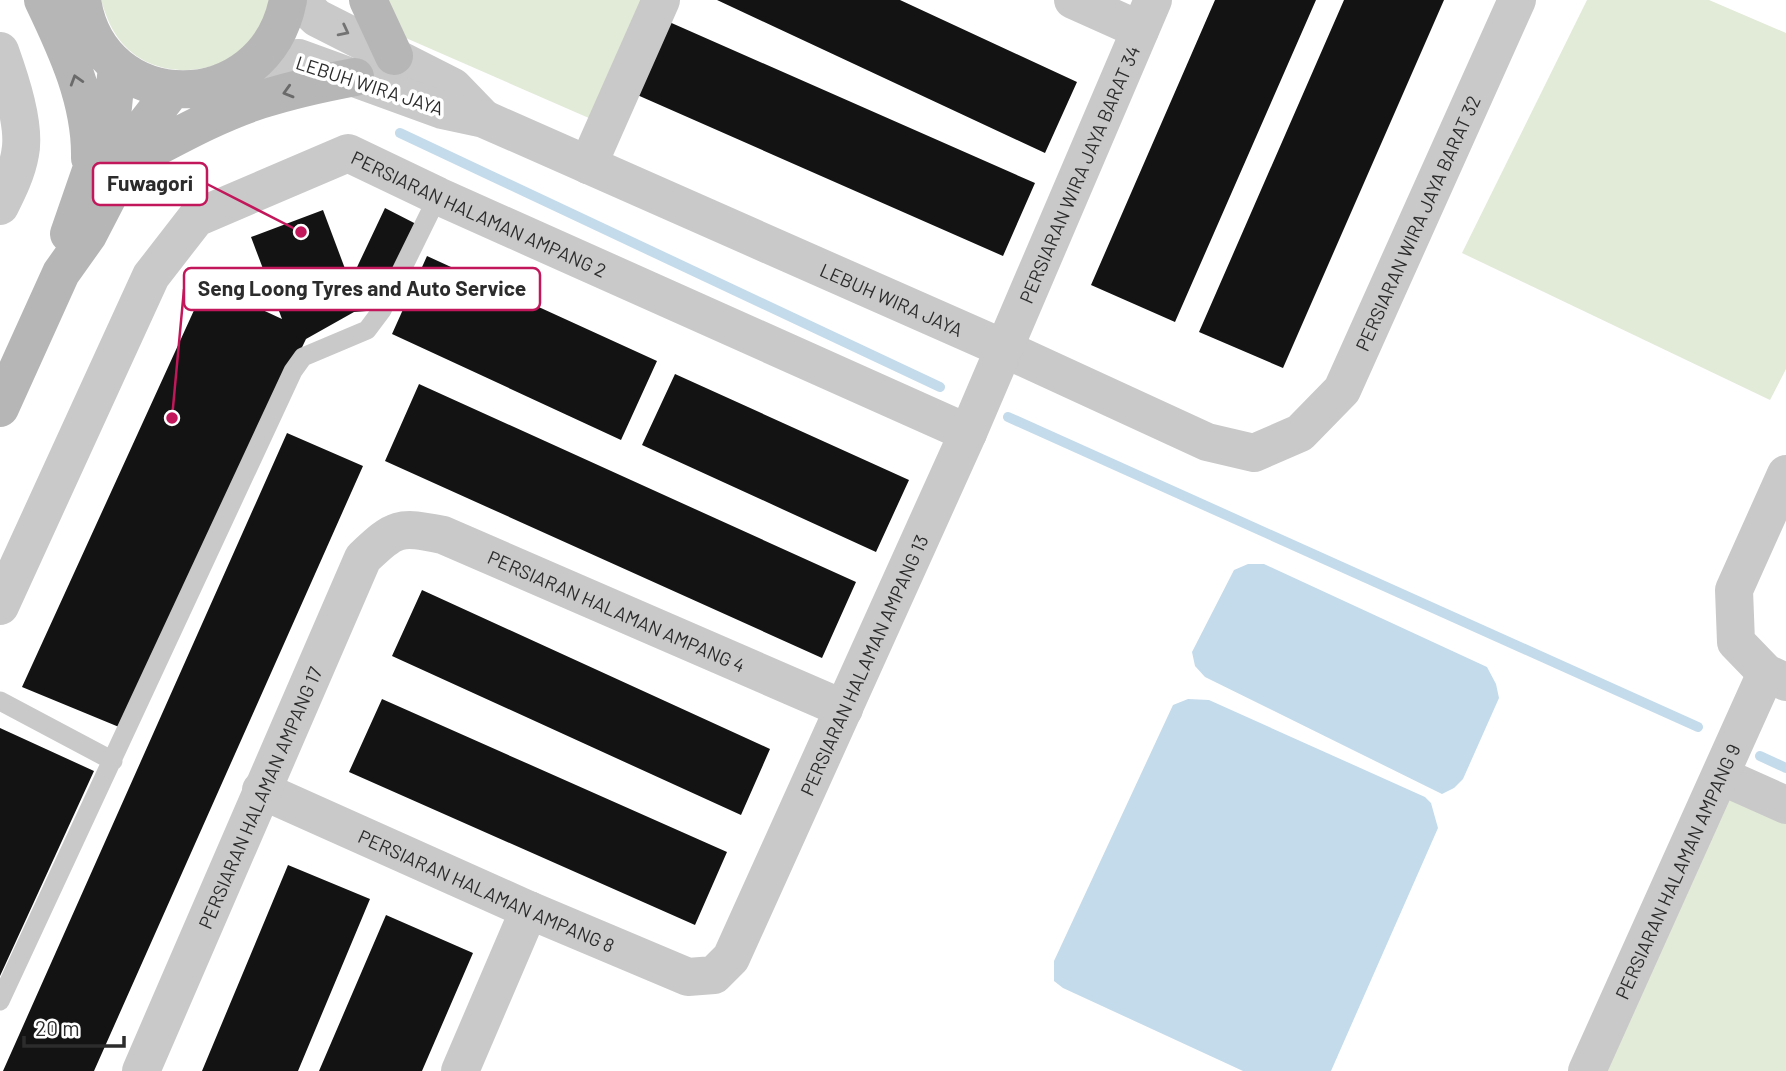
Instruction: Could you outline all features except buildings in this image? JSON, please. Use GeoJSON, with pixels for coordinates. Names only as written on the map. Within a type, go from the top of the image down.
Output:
{"type":"FeatureCollection","features":[{"type":"Feature","properties":{"kind":"street"},"geometry":{"type":"LineString","coordinates":[[43,0],[76,74],[90,132],[89,170]]}},
{"type":"Feature","properties":{"kind":"street"},"geometry":{"type":"LineString","coordinates":[[82,0],[85,15],[97,42],[117,66],[143,82],[172,90],[202,89],[231,79],[256,62],[275,38],[288,0]]}},
{"type":"Feature","properties":{"kind":"street","name":"LEBUH WIRA JAYA"},"geometry":{"type":"LineString","coordinates":[[298,0],[317,18],[453,87],[484,119]]}},
{"type":"Feature","properties":{"kind":"street"},"geometry":{"type":"LineString","coordinates":[[368,0],[394,56]]}},
{"type":"Feature","properties":{"kind":"street"},"geometry":{"type":"LineString","coordinates":[[588,165],[661,0]]}},
{"type":"Feature","properties":{"kind":"street"},"geometry":{"type":"LineString","coordinates":[[1073,0],[1146,15]]}},
{"type":"Feature","properties":{"kind":"street","name":"PERSIARAN WIRA JAYA BARAT 32"},"geometry":{"type":"LineString","coordinates":[[1300,433],[1342,390],[1517,0]]}},
{"type":"Feature","properties":{"kind":"street","name":"PERSIARAN WIRA JAYA BARAT 34"},"geometry":{"type":"LineString","coordinates":[[1005,349],[1146,15]]}},
{"type":"Feature","properties":{"kind":"street"},"geometry":{"type":"LineString","coordinates":[[0,51],[21,132],[20,154],[0,206]]}},
{"type":"Feature","properties":{"kind":"street","name":"LEBUH WIRA JAYA"},"geometry":{"type":"LineString","coordinates":[[256,62],[299,58],[442,110],[484,119],[1005,349],[1207,442],[1254,453],[1300,433]]}},
{"type":"Feature","properties":{"kind":"street"},"geometry":{"type":"LineString","coordinates":[[61,273],[70,226],[113,107],[117,66]]}},
{"type":"Feature","properties":{"kind":"street"},"geometry":{"type":"LineString","coordinates":[[126,163],[185,132],[258,101],[315,84],[355,77]]}},
{"type":"Feature","properties":{"kind":"street"},"geometry":{"type":"LineString","coordinates":[[0,408],[61,273],[88,235],[145,125],[172,90]]}},
{"type":"Feature","properties":{"kind":"street","name":"PERSIARAN HALAMAN AMPANG 2"},"geometry":{"type":"LineString","coordinates":[[0,606],[151,276],[197,218],[348,153],[438,196],[968,433]]}},
{"type":"Feature","properties":{"kind":"street","name":"PERSIARAN HALAMAN AMPANG 13"},"geometry":{"type":"LineString","coordinates":[[714,975],[731,958],[1005,349]]}},
{"type":"Feature","properties":{"kind":"street"},"geometry":{"type":"LineString","coordinates":[[1776,677],[1736,642],[1734,590],[1786,474]]}},
{"type":"Feature","properties":{"kind":"street","name":"PERSIARAN HALAMAN AMPANG 4"},"geometry":{"type":"LineString","coordinates":[[388,534],[411,529],[443,535],[844,709]]}},
{"type":"Feature","properties":{"kind":"street","name":"PERSIARAN HALAMAN AMPANG 17"},"geometry":{"type":"LineString","coordinates":[[141,1071],[363,558],[388,534]]}},
{"type":"Feature","properties":{"kind":"street","name":"PERSIARAN HALAMAN AMPANG 9"},"geometry":{"type":"LineString","coordinates":[[1587,1071],[1721,775],[1776,677]]}},
{"type":"Feature","properties":{"kind":"street"},"geometry":{"type":"LineString","coordinates":[[1721,775],[1786,805]]}},
{"type":"Feature","properties":{"kind":"street","name":"PERSIARAN HALAMAN AMPANG 8"},"geometry":{"type":"LineString","coordinates":[[261,790],[529,910],[688,977],[714,975]]}},
{"type":"Feature","properties":{"kind":"street"},"geometry":{"type":"LineString","coordinates":[[460,1071],[529,910]]}},
{"type":"Feature","properties":{"kind":"lane"},"geometry":{"type":"LineString","coordinates":[[0,1001],[293,371],[303,356],[367,330],[382,310],[438,196]]}},
{"type":"Feature","properties":{"kind":"lane"},"geometry":{"type":"LineString","coordinates":[[0,701],[113,761]]}},
{"type":"Feature","properties":{"kind":"green space"},"geometry":{"type":"Polygon","coordinates":[[[101,0],[274,0],[252,43],[222,63],[186,70],[151,64],[136,55],[115,33],[101,0]]]}},
{"type":"Feature","properties":{"kind":"green space"},"geometry":{"type":"Polygon","coordinates":[[[388,0],[653,0],[598,122],[399,35],[388,0]]]}},
{"type":"Feature","properties":{"kind":"green space"},"geometry":{"type":"Polygon","coordinates":[[[1587,0],[1709,0],[1786,33],[1786,369],[1770,400],[1462,253],[1587,0]]]}},
{"type":"Feature","properties":{"kind":"green space"},"geometry":{"type":"Polygon","coordinates":[[[1725,791],[1786,818],[1786,1071],[1600,1071],[1725,791]]]}},
{"type":"Feature","properties":{"kind":"water"},"geometry":{"type":"Polygon","coordinates":[[[1248,564],[1264,564],[1487,667],[1496,684],[1499,698],[1463,779],[1454,788],[1442,794],[1205,677],[1195,666],[1192,652],[1234,570],[1248,564]]]}},
{"type":"Feature","properties":{"kind":"water"},"geometry":{"type":"Polygon","coordinates":[[[1188,699],[1209,700],[1425,797],[1431,803],[1438,828],[1331,1071],[1243,1071],[1063,988],[1054,981],[1054,961],[1173,705],[1188,699]]]}},
{"type":"Feature","properties":{"kind":"waterway"},"geometry":{"type":"LineString","coordinates":[[400,133],[940,387]]}},
{"type":"Feature","properties":{"kind":"waterway"},"geometry":{"type":"LineString","coordinates":[[1008,417],[1698,727]]}},
{"type":"Feature","properties":{"kind":"waterway"},"geometry":{"type":"LineString","coordinates":[[1760,756],[1786,768]]}},
{"type":"Feature","properties":{"kind":"place","name":"Fuwagori"},"geometry":{"type":"Point","coordinates":[301,232]}},
{"type":"Feature","properties":{"kind":"place","name":"Seng Loong Tyres and Auto Service"},"geometry":{"type":"Point","coordinates":[172,418]}}]}
